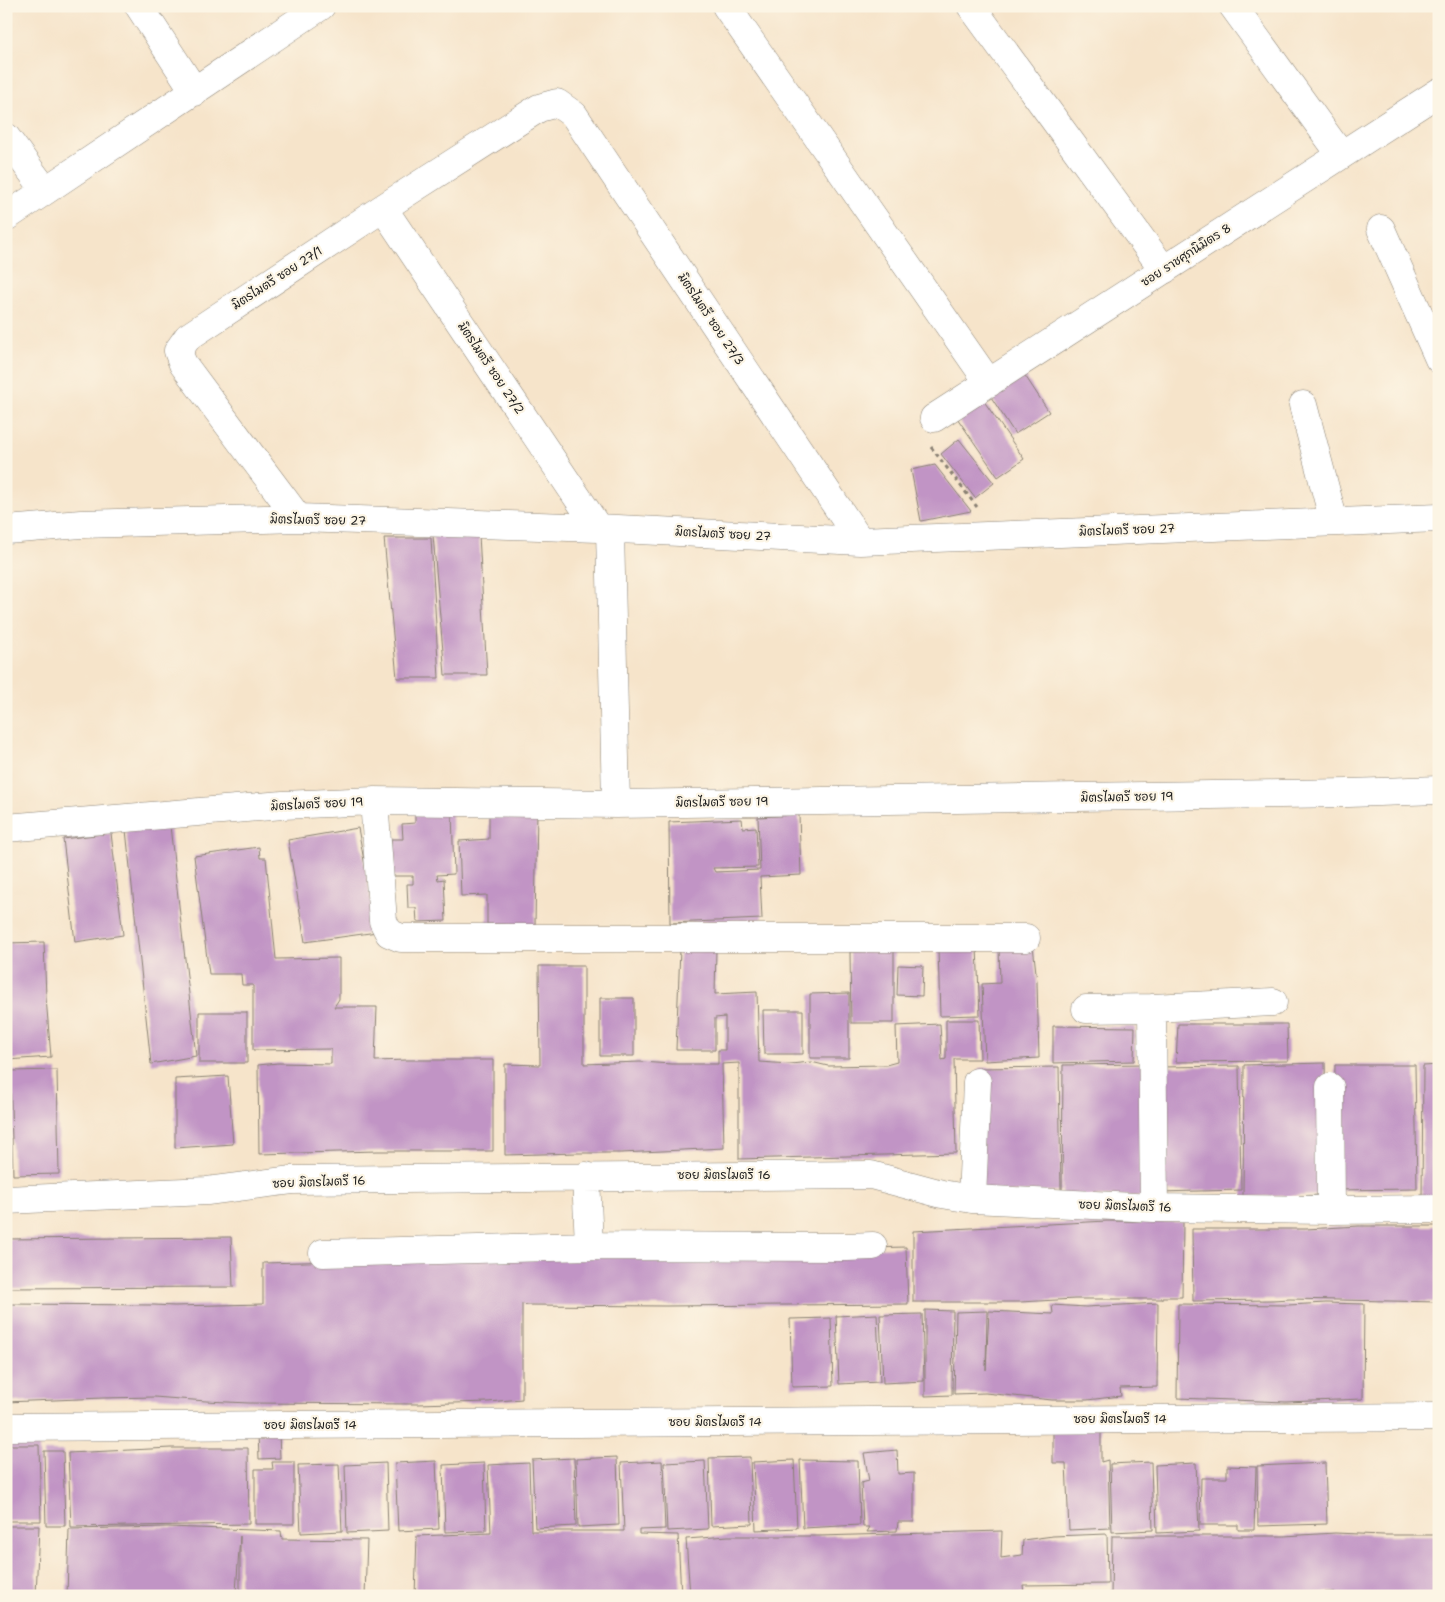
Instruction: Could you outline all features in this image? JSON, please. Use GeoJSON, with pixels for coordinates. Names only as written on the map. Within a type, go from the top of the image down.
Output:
{"type":"FeatureCollection","features":[{"type":"Feature","properties":{"kind":"street"},"geometry":{"type":"LineString","coordinates":[[139,6],[195,92]]}},
{"type":"Feature","properties":{"kind":"street"},"geometry":{"type":"LineString","coordinates":[[6,217],[321,6]]}},
{"type":"Feature","properties":{"kind":"street"},"geometry":{"type":"LineString","coordinates":[[726,6],[989,383]]}},
{"type":"Feature","properties":{"kind":"street"},"geometry":{"type":"LineString","coordinates":[[971,6],[1164,270]]}},
{"type":"Feature","properties":{"kind":"street"},"geometry":{"type":"LineString","coordinates":[[1233,6],[1341,155]]}},
{"type":"Feature","properties":{"kind":"street","name":"ซอย ราชศุภนิมิตร 8"},"geometry":{"type":"LineString","coordinates":[[934,418],[1439,92]]}},
{"type":"Feature","properties":{"kind":"street","name":"มิตรไมตรี ซอย 27/1"},"geometry":{"type":"LineString","coordinates":[[298,518],[183,364],[178,351],[188,337],[383,208],[539,108],[557,103]]}},
{"type":"Feature","properties":{"kind":"street","name":"มิตรไมตรี ซอย 27/3"},"geometry":{"type":"LineString","coordinates":[[557,103],[574,115],[860,541]]}},
{"type":"Feature","properties":{"kind":"street"},"geometry":{"type":"LineString","coordinates":[[6,137],[45,190]]}},
{"type":"Feature","properties":{"kind":"street","name":"มิตรไมตรี ซอย 27/2"},"geometry":{"type":"LineString","coordinates":[[383,208],[604,528]]}},
{"type":"Feature","properties":{"kind":"street"},"geometry":{"type":"LineString","coordinates":[[1381,229],[1439,359]]}},
{"type":"Feature","properties":{"kind":"street"},"geometry":{"type":"LineString","coordinates":[[1303,405],[1334,522]]}},
{"type":"Feature","properties":{"kind":"street","name":"มิตรไมตรี ซอย 27"},"geometry":{"type":"LineString","coordinates":[[6,530],[81,524],[298,518],[604,528],[860,541],[1439,518]]}},
{"type":"Feature","properties":{"kind":"street"},"geometry":{"type":"LineString","coordinates":[[604,528],[616,804]]}},
{"type":"Feature","properties":{"kind":"street","name":"มิตรไมตรี ซอย 19"},"geometry":{"type":"LineString","coordinates":[[6,828],[283,805],[374,801],[616,804],[1349,794],[1439,790]]}},
{"type":"Feature","properties":{"kind":"street"},"geometry":{"type":"LineString","coordinates":[[374,801],[383,921],[389,933],[401,938],[1026,938]]}},
{"type":"Feature","properties":{"kind":"street"},"geometry":{"type":"LineString","coordinates":[[1086,1009],[1273,1002]]}},
{"type":"Feature","properties":{"kind":"street"},"geometry":{"type":"LineString","coordinates":[[1152,1008],[1154,1208]]}},
{"type":"Feature","properties":{"kind":"street"},"geometry":{"type":"LineString","coordinates":[[972,1199],[977,1082]]}},
{"type":"Feature","properties":{"kind":"street"},"geometry":{"type":"LineString","coordinates":[[1330,1087],[1331,1210]]}},
{"type":"Feature","properties":{"kind":"street","name":"ซอย มิตรไมตรี 16"},"geometry":{"type":"LineString","coordinates":[[6,1200],[207,1191],[292,1180],[871,1175],[942,1194],[972,1199],[1154,1208],[1439,1209]]}},
{"type":"Feature","properties":{"kind":"street"},"geometry":{"type":"LineString","coordinates":[[586,1176],[588,1246]]}},
{"type":"Feature","properties":{"kind":"street"},"geometry":{"type":"LineString","coordinates":[[324,1253],[588,1246],[873,1246]]}},
{"type":"Feature","properties":{"kind":"street","name":"ซอย มิตรไมตรี 14"},"geometry":{"type":"LineString","coordinates":[[6,1428],[1431,1417]]}},
{"type":"Feature","properties":{"kind":"path"},"geometry":{"type":"LineString","coordinates":[[934,418],[916,428],[999,536]]}},
{"type":"Feature","properties":{"kind":"building"},"geometry":{"type":"Polygon","coordinates":[[[1024,374],[1049,412],[1015,434],[991,397],[1024,374]]]}},
{"type":"Feature","properties":{"kind":"building"},"geometry":{"type":"Polygon","coordinates":[[[979,394],[1024,459],[998,477],[953,412],[979,394]]]}},
{"type":"Feature","properties":{"kind":"building"},"geometry":{"type":"Polygon","coordinates":[[[959,439],[994,483],[975,498],[941,454],[959,439]]]}},
{"type":"Feature","properties":{"kind":"building"},"geometry":{"type":"Polygon","coordinates":[[[935,465],[971,511],[921,521],[911,470],[935,465]]]}},
{"type":"Feature","properties":{"kind":"building"},"geometry":{"type":"Polygon","coordinates":[[[433,535],[479,535],[487,675],[445,675],[433,535]]]}},
{"type":"Feature","properties":{"kind":"building"},"geometry":{"type":"Polygon","coordinates":[[[384,538],[431,538],[439,678],[397,678],[384,538]]]}},
{"type":"Feature","properties":{"kind":"building"},"geometry":{"type":"Polygon","coordinates":[[[537,810],[535,925],[487,924],[487,895],[461,896],[459,841],[489,839],[489,811],[537,810]]]}},
{"type":"Feature","properties":{"kind":"building"},"geometry":{"type":"Polygon","coordinates":[[[452,812],[454,874],[437,875],[438,880],[444,879],[446,921],[417,922],[416,908],[408,908],[407,884],[413,884],[413,876],[392,876],[391,839],[403,839],[402,824],[415,823],[415,814],[452,812]]]}},
{"type":"Feature","properties":{"kind":"building"},"geometry":{"type":"Polygon","coordinates":[[[799,815],[801,875],[760,877],[762,919],[670,923],[669,822],[742,819],[743,828],[756,827],[758,867],[713,868],[715,872],[760,870],[758,817],[799,815]]]}},
{"type":"Feature","properties":{"kind":"building"},"geometry":{"type":"Polygon","coordinates":[[[170,826],[196,1056],[151,1064],[126,830],[170,826]]]}},
{"type":"Feature","properties":{"kind":"building"},"geometry":{"type":"Polygon","coordinates":[[[358,828],[377,932],[305,942],[288,840],[358,828]]]}},
{"type":"Feature","properties":{"kind":"building"},"geometry":{"type":"Polygon","coordinates":[[[111,833],[123,935],[75,942],[63,839],[111,833]]]}},
{"type":"Feature","properties":{"kind":"building"},"geometry":{"type":"Polygon","coordinates":[[[259,847],[260,858],[266,858],[276,959],[339,958],[339,999],[334,1007],[377,1007],[375,1061],[493,1060],[493,1151],[259,1154],[258,1065],[278,1063],[331,1064],[331,1049],[253,1050],[253,985],[242,985],[241,974],[209,974],[194,856],[259,847]]]}},
{"type":"Feature","properties":{"kind":"building"},"geometry":{"type":"Polygon","coordinates":[[[44,942],[51,1057],[6,1060],[6,1000],[8,999],[8,985],[6,985],[6,943],[44,942]]]}},
{"type":"Feature","properties":{"kind":"building"},"geometry":{"type":"Polygon","coordinates":[[[1033,945],[1037,982],[1039,1058],[985,1061],[982,984],[1000,983],[999,947],[1033,945]]]}},
{"type":"Feature","properties":{"kind":"building"},"geometry":{"type":"Polygon","coordinates":[[[938,948],[977,948],[980,1015],[940,1016],[938,948]]]}},
{"type":"Feature","properties":{"kind":"building"},"geometry":{"type":"Polygon","coordinates":[[[680,949],[716,949],[715,994],[757,992],[759,1062],[790,1064],[811,1062],[828,1066],[886,1065],[897,1062],[896,1026],[940,1024],[942,1060],[946,1059],[946,1020],[979,1020],[980,1059],[954,1059],[956,1153],[739,1159],[739,1063],[722,1064],[724,1148],[621,1153],[505,1155],[505,1064],[540,1065],[539,966],[584,966],[584,1064],[640,1062],[718,1064],[718,1050],[725,1050],[725,1017],[715,1018],[715,1050],[676,1050],[680,949]]]}},
{"type":"Feature","properties":{"kind":"building"},"geometry":{"type":"Polygon","coordinates":[[[894,951],[894,1023],[851,1023],[850,952],[894,951]]]}},
{"type":"Feature","properties":{"kind":"building"},"geometry":{"type":"Polygon","coordinates":[[[898,965],[923,966],[922,996],[897,995],[898,965]]]}},
{"type":"Feature","properties":{"kind":"building"},"geometry":{"type":"Polygon","coordinates":[[[849,993],[849,1058],[810,1058],[810,994],[849,993]]]}},
{"type":"Feature","properties":{"kind":"building"},"geometry":{"type":"Polygon","coordinates":[[[600,998],[634,998],[634,1056],[600,1056],[600,998]]]}},
{"type":"Feature","properties":{"kind":"building"},"geometry":{"type":"Polygon","coordinates":[[[763,1010],[803,1010],[803,1054],[764,1054],[763,1010]]]}},
{"type":"Feature","properties":{"kind":"building"},"geometry":{"type":"Polygon","coordinates":[[[199,1012],[247,1012],[247,1063],[199,1063],[199,1012]]]}},
{"type":"Feature","properties":{"kind":"building"},"geometry":{"type":"Polygon","coordinates":[[[1178,1024],[1287,1024],[1288,1061],[1176,1062],[1178,1024]]]}},
{"type":"Feature","properties":{"kind":"building"},"geometry":{"type":"Polygon","coordinates":[[[1053,1026],[1135,1027],[1134,1061],[1053,1063],[1053,1026]]]}},
{"type":"Feature","properties":{"kind":"building"},"geometry":{"type":"Polygon","coordinates":[[[1325,1063],[1328,1195],[1243,1197],[1244,1065],[1325,1063]]]}},
{"type":"Feature","properties":{"kind":"building"},"geometry":{"type":"Polygon","coordinates":[[[1144,1064],[1146,1196],[1062,1197],[1063,1065],[1144,1064]]]}},
{"type":"Feature","properties":{"kind":"building"},"geometry":{"type":"Polygon","coordinates":[[[1335,1065],[1415,1065],[1417,1189],[1333,1190],[1335,1065]]]}},
{"type":"Feature","properties":{"kind":"building"},"geometry":{"type":"Polygon","coordinates":[[[1439,1065],[1439,1197],[1422,1197],[1423,1066],[1439,1065]]]}},
{"type":"Feature","properties":{"kind":"building"},"geometry":{"type":"Polygon","coordinates":[[[1239,1066],[1241,1190],[1157,1192],[1159,1067],[1239,1066]]]}},
{"type":"Feature","properties":{"kind":"building"},"geometry":{"type":"Polygon","coordinates":[[[1059,1067],[1061,1191],[977,1193],[977,1099],[979,1068],[1059,1067]]]}},
{"type":"Feature","properties":{"kind":"building"},"geometry":{"type":"Polygon","coordinates":[[[57,1070],[59,1174],[13,1175],[10,1071],[57,1070]]]}},
{"type":"Feature","properties":{"kind":"building"},"geometry":{"type":"Polygon","coordinates":[[[228,1076],[233,1144],[175,1148],[175,1079],[228,1076]]]}},
{"type":"Feature","properties":{"kind":"building"},"geometry":{"type":"Polygon","coordinates":[[[1107,1221],[1183,1222],[1182,1297],[1020,1302],[913,1302],[913,1231],[1107,1221]]]}},
{"type":"Feature","properties":{"kind":"building"},"geometry":{"type":"Polygon","coordinates":[[[1359,1226],[1439,1226],[1439,1302],[1290,1299],[1193,1301],[1192,1229],[1306,1229],[1359,1226]]]}},
{"type":"Feature","properties":{"kind":"building"},"geometry":{"type":"Polygon","coordinates":[[[231,1237],[233,1287],[6,1288],[6,1239],[231,1237]]]}},
{"type":"Feature","properties":{"kind":"building"},"geometry":{"type":"Polygon","coordinates":[[[906,1247],[908,1304],[665,1306],[522,1304],[522,1399],[418,1404],[249,1403],[154,1397],[6,1402],[6,1304],[174,1306],[263,1304],[263,1263],[906,1247]]]}},
{"type":"Feature","properties":{"kind":"building"},"geometry":{"type":"Polygon","coordinates":[[[1158,1303],[1157,1387],[1120,1388],[1121,1396],[1087,1400],[1052,1400],[985,1393],[954,1394],[956,1312],[987,1311],[986,1370],[989,1311],[1053,1314],[1052,1305],[1086,1307],[1158,1303]]]}},
{"type":"Feature","properties":{"kind":"building"},"geometry":{"type":"Polygon","coordinates":[[[1178,1304],[1288,1305],[1364,1304],[1363,1399],[1286,1402],[1177,1398],[1178,1304]]]}},
{"type":"Feature","properties":{"kind":"building"},"geometry":{"type":"Polygon","coordinates":[[[925,1310],[953,1311],[952,1395],[925,1396],[925,1310]]]}},
{"type":"Feature","properties":{"kind":"building"},"geometry":{"type":"Polygon","coordinates":[[[877,1314],[880,1382],[839,1384],[836,1316],[877,1314]]]}},
{"type":"Feature","properties":{"kind":"building"},"geometry":{"type":"Polygon","coordinates":[[[922,1314],[924,1381],[883,1383],[880,1315],[922,1314]]]}},
{"type":"Feature","properties":{"kind":"building"},"geometry":{"type":"Polygon","coordinates":[[[831,1318],[833,1386],[792,1387],[790,1319],[831,1318]]]}},
{"type":"Feature","properties":{"kind":"building"},"geometry":{"type":"Polygon","coordinates":[[[1101,1427],[1101,1462],[1108,1460],[1110,1528],[1069,1530],[1066,1463],[1053,1463],[1053,1428],[1101,1427]]]}},
{"type":"Feature","properties":{"kind":"building"},"geometry":{"type":"Polygon","coordinates":[[[258,1433],[279,1433],[280,1458],[259,1459],[258,1433]]]}},
{"type":"Feature","properties":{"kind":"building"},"geometry":{"type":"Polygon","coordinates":[[[6,1445],[39,1445],[41,1521],[6,1521],[6,1445]]]}},
{"type":"Feature","properties":{"kind":"building"},"geometry":{"type":"Polygon","coordinates":[[[171,1448],[248,1448],[249,1524],[71,1527],[68,1453],[171,1448]]]}},
{"type":"Feature","properties":{"kind":"building"},"geometry":{"type":"Polygon","coordinates":[[[897,1450],[898,1474],[914,1473],[914,1522],[898,1522],[897,1531],[867,1532],[870,1527],[863,1527],[861,1483],[869,1481],[864,1453],[897,1450]]]}},
{"type":"Feature","properties":{"kind":"building"},"geometry":{"type":"Polygon","coordinates":[[[44,1451],[63,1451],[65,1526],[46,1526],[44,1451]]]}},
{"type":"Feature","properties":{"kind":"building"},"geometry":{"type":"Polygon","coordinates":[[[617,1457],[619,1525],[578,1527],[576,1459],[617,1457]]]}},
{"type":"Feature","properties":{"kind":"building"},"geometry":{"type":"Polygon","coordinates":[[[750,1457],[752,1524],[711,1526],[709,1458],[750,1457]]]}},
{"type":"Feature","properties":{"kind":"building"},"geometry":{"type":"Polygon","coordinates":[[[574,1458],[576,1526],[535,1528],[532,1460],[574,1458]]]}},
{"type":"Feature","properties":{"kind":"building"},"geometry":{"type":"Polygon","coordinates":[[[794,1460],[797,1528],[756,1530],[753,1462],[794,1460]]]}},
{"type":"Feature","properties":{"kind":"building"},"geometry":{"type":"Polygon","coordinates":[[[800,1460],[858,1461],[860,1525],[803,1528],[800,1460]]]}},
{"type":"Feature","properties":{"kind":"building"},"geometry":{"type":"Polygon","coordinates":[[[436,1461],[439,1529],[398,1531],[395,1463],[436,1461]]]}},
{"type":"Feature","properties":{"kind":"building"},"geometry":{"type":"Polygon","coordinates":[[[662,1461],[665,1529],[639,1530],[639,1534],[678,1535],[681,1596],[415,1596],[417,1536],[491,1533],[488,1465],[529,1463],[531,1531],[624,1531],[621,1463],[662,1461]]]}},
{"type":"Feature","properties":{"kind":"building"},"geometry":{"type":"Polygon","coordinates":[[[705,1461],[708,1529],[667,1531],[664,1463],[705,1461]]]}},
{"type":"Feature","properties":{"kind":"building"},"geometry":{"type":"Polygon","coordinates":[[[272,1462],[294,1462],[294,1524],[255,1524],[255,1469],[273,1469],[272,1462]]]}},
{"type":"Feature","properties":{"kind":"building"},"geometry":{"type":"Polygon","coordinates":[[[1151,1462],[1153,1530],[1112,1532],[1110,1464],[1151,1462]]]}},
{"type":"Feature","properties":{"kind":"building"},"geometry":{"type":"Polygon","coordinates":[[[386,1463],[388,1531],[347,1533],[345,1465],[386,1463]]]}},
{"type":"Feature","properties":{"kind":"building"},"geometry":{"type":"Polygon","coordinates":[[[484,1463],[486,1531],[445,1532],[443,1465],[484,1463]]]}},
{"type":"Feature","properties":{"kind":"building"},"geometry":{"type":"Polygon","coordinates":[[[1196,1463],[1199,1531],[1157,1533],[1155,1465],[1196,1463]]]}},
{"type":"Feature","properties":{"kind":"building"},"geometry":{"type":"Polygon","coordinates":[[[1325,1463],[1327,1524],[1258,1526],[1257,1466],[1325,1463]]]}},
{"type":"Feature","properties":{"kind":"building"},"geometry":{"type":"Polygon","coordinates":[[[339,1464],[342,1531],[301,1533],[298,1465],[339,1464]]]}},
{"type":"Feature","properties":{"kind":"building"},"geometry":{"type":"Polygon","coordinates":[[[1227,1466],[1256,1467],[1254,1530],[1238,1530],[1238,1525],[1200,1525],[1201,1478],[1227,1478],[1227,1466]]]}},
{"type":"Feature","properties":{"kind":"building"},"geometry":{"type":"Polygon","coordinates":[[[6,1526],[39,1526],[36,1596],[6,1596],[6,1526]]]}},
{"type":"Feature","properties":{"kind":"building"},"geometry":{"type":"Polygon","coordinates":[[[168,1527],[281,1531],[282,1539],[367,1540],[365,1596],[240,1596],[240,1536],[236,1592],[195,1592],[195,1596],[67,1596],[69,1529],[168,1527]]]}},
{"type":"Feature","properties":{"kind":"building"},"geometry":{"type":"Polygon","coordinates":[[[1002,1531],[1001,1558],[1022,1555],[1023,1540],[1053,1536],[1107,1534],[1108,1584],[1023,1585],[1024,1594],[1001,1596],[690,1596],[686,1539],[728,1536],[819,1536],[1002,1531]]]}},
{"type":"Feature","properties":{"kind":"building"},"geometry":{"type":"Polygon","coordinates":[[[1335,1533],[1439,1535],[1439,1596],[1335,1596],[1335,1592],[1244,1596],[1111,1596],[1112,1536],[1284,1536],[1335,1533]]]}}]}
